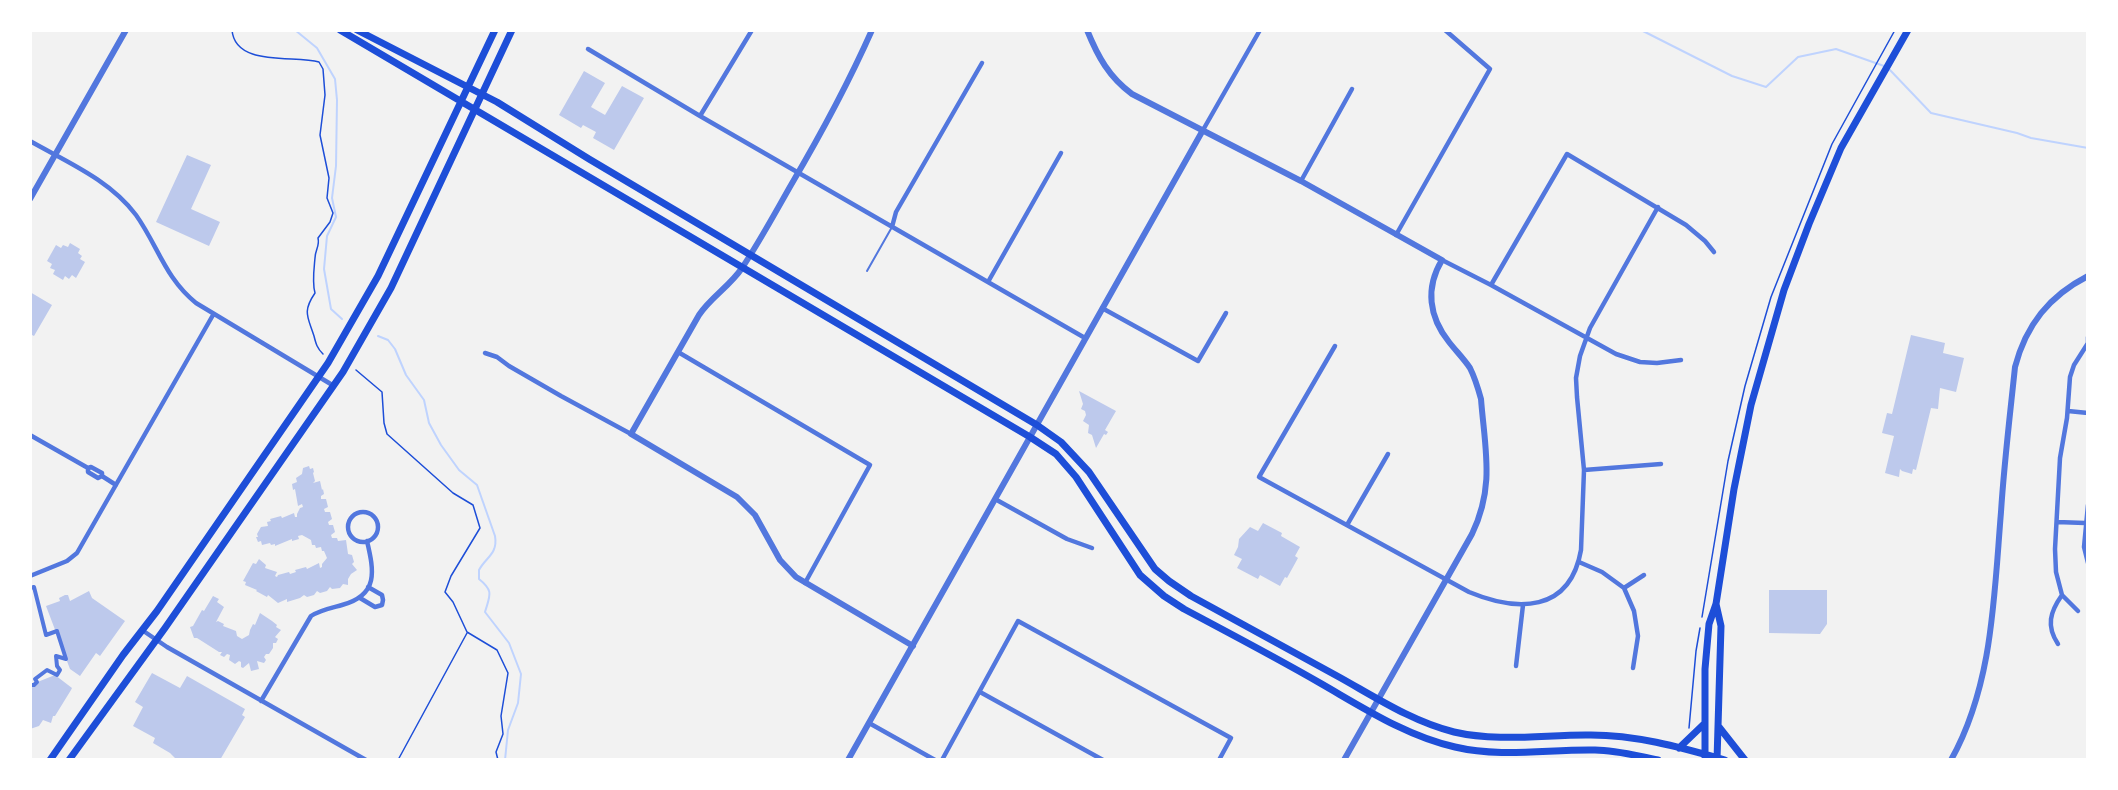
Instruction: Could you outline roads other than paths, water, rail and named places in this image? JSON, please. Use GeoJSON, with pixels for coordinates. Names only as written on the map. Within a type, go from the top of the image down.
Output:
{"type":"FeatureCollection","features":[{"type":"Feature","properties":{"kind":"main road"},"geometry":{"type":"LineString","coordinates":[[340,30],[462,100],[1056,454],[1076,477],[1133,566],[1148,584],[1184,609],[1371,712],[1431,740],[1465,749],[1495,753],[1596,750],[1658,760]]}},
{"type":"Feature","properties":{"kind":"main road"},"geometry":{"type":"LineString","coordinates":[[357,30],[482,93],[1037,425],[1061,442],[1089,472],[1149,562],[1168,581],[1191,596],[1378,699],[1425,722],[1468,735],[1509,738],[1605,735],[1637,739],[1679,748],[1705,758],[1720,759],[1721,626],[1716,604]]}},
{"type":"Feature","properties":{"kind":"main road"},"geometry":{"type":"LineString","coordinates":[[50,760],[320,377],[378,276],[495,30]]}},
{"type":"Feature","properties":{"kind":"main road"},"geometry":{"type":"LineString","coordinates":[[69,760],[334,386],[366,334],[391,288],[512,30]]}},
{"type":"Feature","properties":{"kind":"main road"},"geometry":{"type":"LineString","coordinates":[[1705,758],[1705,669],[1708,624],[1716,604],[1734,489],[1751,405],[1784,291],[1809,224],[1842,148],[1908,30]]}},
{"type":"Feature","properties":{"kind":"main road"},"geometry":{"type":"LineString","coordinates":[[1679,748],[1704,724]]}},
{"type":"Feature","properties":{"kind":"main road"},"geometry":{"type":"LineString","coordinates":[[1719,726],[1745,760]]}},
{"type":"Feature","properties":{"kind":"street"},"geometry":{"type":"LineString","coordinates":[[30,199],[126,30]]}},
{"type":"Feature","properties":{"kind":"street"},"geometry":{"type":"LineString","coordinates":[[700,117],[752,30]]}},
{"type":"Feature","properties":{"kind":"street"},"geometry":{"type":"LineString","coordinates":[[631,434],[706,305],[729,285],[750,255],[849,82],[872,30]]}},
{"type":"Feature","properties":{"kind":"street"},"geometry":{"type":"LineString","coordinates":[[1087,30],[1098,57],[1111,76],[1121,86],[1145,101],[1301,181],[1616,354],[1640,362],[1657,363],[1681,360]]}},
{"type":"Feature","properties":{"kind":"street"},"geometry":{"type":"LineString","coordinates":[[849,760],[1260,30]]}},
{"type":"Feature","properties":{"kind":"street"},"geometry":{"type":"LineString","coordinates":[[1396,235],[1490,69],[1445,30]]}},
{"type":"Feature","properties":{"kind":"street"},"geometry":{"type":"LineString","coordinates":[[588,49],[700,117],[1085,338]]}},
{"type":"Feature","properties":{"kind":"street"},"geometry":{"type":"LineString","coordinates":[[892,227],[897,210],[982,63]]}},
{"type":"Feature","properties":{"kind":"street"},"geometry":{"type":"LineString","coordinates":[[1301,181],[1352,89]]}},
{"type":"Feature","properties":{"kind":"street"},"geometry":{"type":"LineString","coordinates":[[30,141],[102,182],[123,200],[137,217],[174,281],[192,300],[213,315],[334,386]]}},
{"type":"Feature","properties":{"kind":"street"},"geometry":{"type":"LineString","coordinates":[[988,282],[1060,153]]}},
{"type":"Feature","properties":{"kind":"street"},"geometry":{"type":"LineString","coordinates":[[1491,285],[1567,154],[1686,225],[1714,252]]}},
{"type":"Feature","properties":{"kind":"street"},"geometry":{"type":"LineString","coordinates":[[1335,346],[1259,477],[1446,580],[1484,598],[1523,605],[1542,602],[1563,590],[1579,562],[1584,470],[1576,378],[1580,356],[1586,338],[1658,207]]}},
{"type":"Feature","properties":{"kind":"street"},"geometry":{"type":"LineString","coordinates":[[1344,760],[1446,580],[1484,506],[1488,479],[1478,387],[1469,367],[1440,330],[1431,306],[1431,286],[1442,260]]}},
{"type":"Feature","properties":{"kind":"street"},"geometry":{"type":"LineString","coordinates":[[1951,760],[1964,737],[1976,706],[1988,649],[1999,552],[2006,449],[2017,359],[2025,337],[2044,309],[2071,285],[2088,276]]}},
{"type":"Feature","properties":{"kind":"street"},"geometry":{"type":"LineString","coordinates":[[1102,308],[1198,361],[1227,313]]}},
{"type":"Feature","properties":{"kind":"street"},"geometry":{"type":"LineString","coordinates":[[30,576],[73,557],[80,548],[213,315]]}},
{"type":"Feature","properties":{"kind":"street"},"geometry":{"type":"LineString","coordinates":[[2078,611],[2062,595],[2056,572],[2057,522],[2060,458],[2068,411],[2070,377],[2074,365],[2088,343],[2088,337]]}},
{"type":"Feature","properties":{"kind":"street"},"geometry":{"type":"LineString","coordinates":[[678,351],[870,465],[805,583]]}},
{"type":"Feature","properties":{"kind":"street"},"geometry":{"type":"LineString","coordinates":[[485,352],[730,493],[746,505],[762,524],[780,560],[796,578],[912,645]]}},
{"type":"Feature","properties":{"kind":"street"},"geometry":{"type":"LineString","coordinates":[[2068,411],[2088,413]]}},
{"type":"Feature","properties":{"kind":"street"},"geometry":{"type":"LineString","coordinates":[[30,435],[88,468],[88,472],[98,478],[102,476],[116,485]]}},
{"type":"Feature","properties":{"kind":"street"},"geometry":{"type":"LineString","coordinates":[[1347,525],[1388,454]]}},
{"type":"Feature","properties":{"kind":"street"},"geometry":{"type":"LineString","coordinates":[[1584,470],[1661,464]]}},
{"type":"Feature","properties":{"kind":"street"},"geometry":{"type":"LineString","coordinates":[[995,499],[1067,539],[1092,548]]}},
{"type":"Feature","properties":{"kind":"street"},"geometry":{"type":"LineString","coordinates":[[2088,505],[2084,547],[2088,563]]}},
{"type":"Feature","properties":{"kind":"street"},"geometry":{"type":"LineString","coordinates":[[358,513],[369,514],[377,523],[376,534],[367,541],[356,540],[349,532],[350,521],[358,513]]}},
{"type":"Feature","properties":{"kind":"street"},"geometry":{"type":"LineString","coordinates":[[2057,522],[2085,524]]}},
{"type":"Feature","properties":{"kind":"street"},"geometry":{"type":"LineString","coordinates":[[261,701],[311,616],[320,611],[353,602],[360,598],[368,587],[373,570],[367,541]]}},
{"type":"Feature","properties":{"kind":"street"},"geometry":{"type":"LineString","coordinates":[[1579,562],[1602,572],[1624,588],[1634,611],[1638,636],[1633,668]]}},
{"type":"Feature","properties":{"kind":"street"},"geometry":{"type":"LineString","coordinates":[[1624,588],[1644,575]]}},
{"type":"Feature","properties":{"kind":"street"},"geometry":{"type":"LineString","coordinates":[[30,588],[34,587],[46,635],[57,631],[66,659],[56,656],[60,670],[57,675],[47,670],[35,679],[37,682],[34,685],[30,685]]}},
{"type":"Feature","properties":{"kind":"street"},"geometry":{"type":"LineString","coordinates":[[360,598],[376,607],[382,605],[383,596],[368,587]]}},
{"type":"Feature","properties":{"kind":"street"},"geometry":{"type":"LineString","coordinates":[[2058,645],[2049,623],[2052,609],[2062,595]]}},
{"type":"Feature","properties":{"kind":"street"},"geometry":{"type":"LineString","coordinates":[[1516,666],[1523,605]]}},
{"type":"Feature","properties":{"kind":"street"},"geometry":{"type":"LineString","coordinates":[[942,760],[1018,621],[1231,738],[1219,760]]}},
{"type":"Feature","properties":{"kind":"street"},"geometry":{"type":"LineString","coordinates":[[142,630],[366,760]]}},
{"type":"Feature","properties":{"kind":"street"},"geometry":{"type":"LineString","coordinates":[[980,692],[1103,760]]}},
{"type":"Feature","properties":{"kind":"street"},"geometry":{"type":"LineString","coordinates":[[869,723],[935,760]]}},
{"type":"Feature","properties":{"kind":"lane"},"geometry":{"type":"LineString","coordinates":[[867,271],[892,227]]}},
{"type":"Feature","properties":{"kind":"waterway"},"geometry":{"type":"LineString","coordinates":[[295,30],[317,48],[335,79],[336,166],[332,198],[336,217],[327,236],[324,269],[331,309],[342,319]]}},
{"type":"Feature","properties":{"kind":"waterway"},"geometry":{"type":"LineString","coordinates":[[1641,30],[1732,76],[1766,87],[1798,57],[1836,49],[1884,66]]}},
{"type":"Feature","properties":{"kind":"waterway"},"geometry":{"type":"LineString","coordinates":[[1889,69],[1931,113],[2031,138],[2088,148]]}},
{"type":"Feature","properties":{"kind":"waterway"},"geometry":{"type":"LineString","coordinates":[[378,336],[388,340],[395,349],[406,375],[424,400],[429,423],[441,445],[459,470],[477,485],[495,536],[495,547],[479,570],[479,579],[490,594],[485,612],[509,643],[521,674],[518,703],[508,730],[505,760]]}}]}
